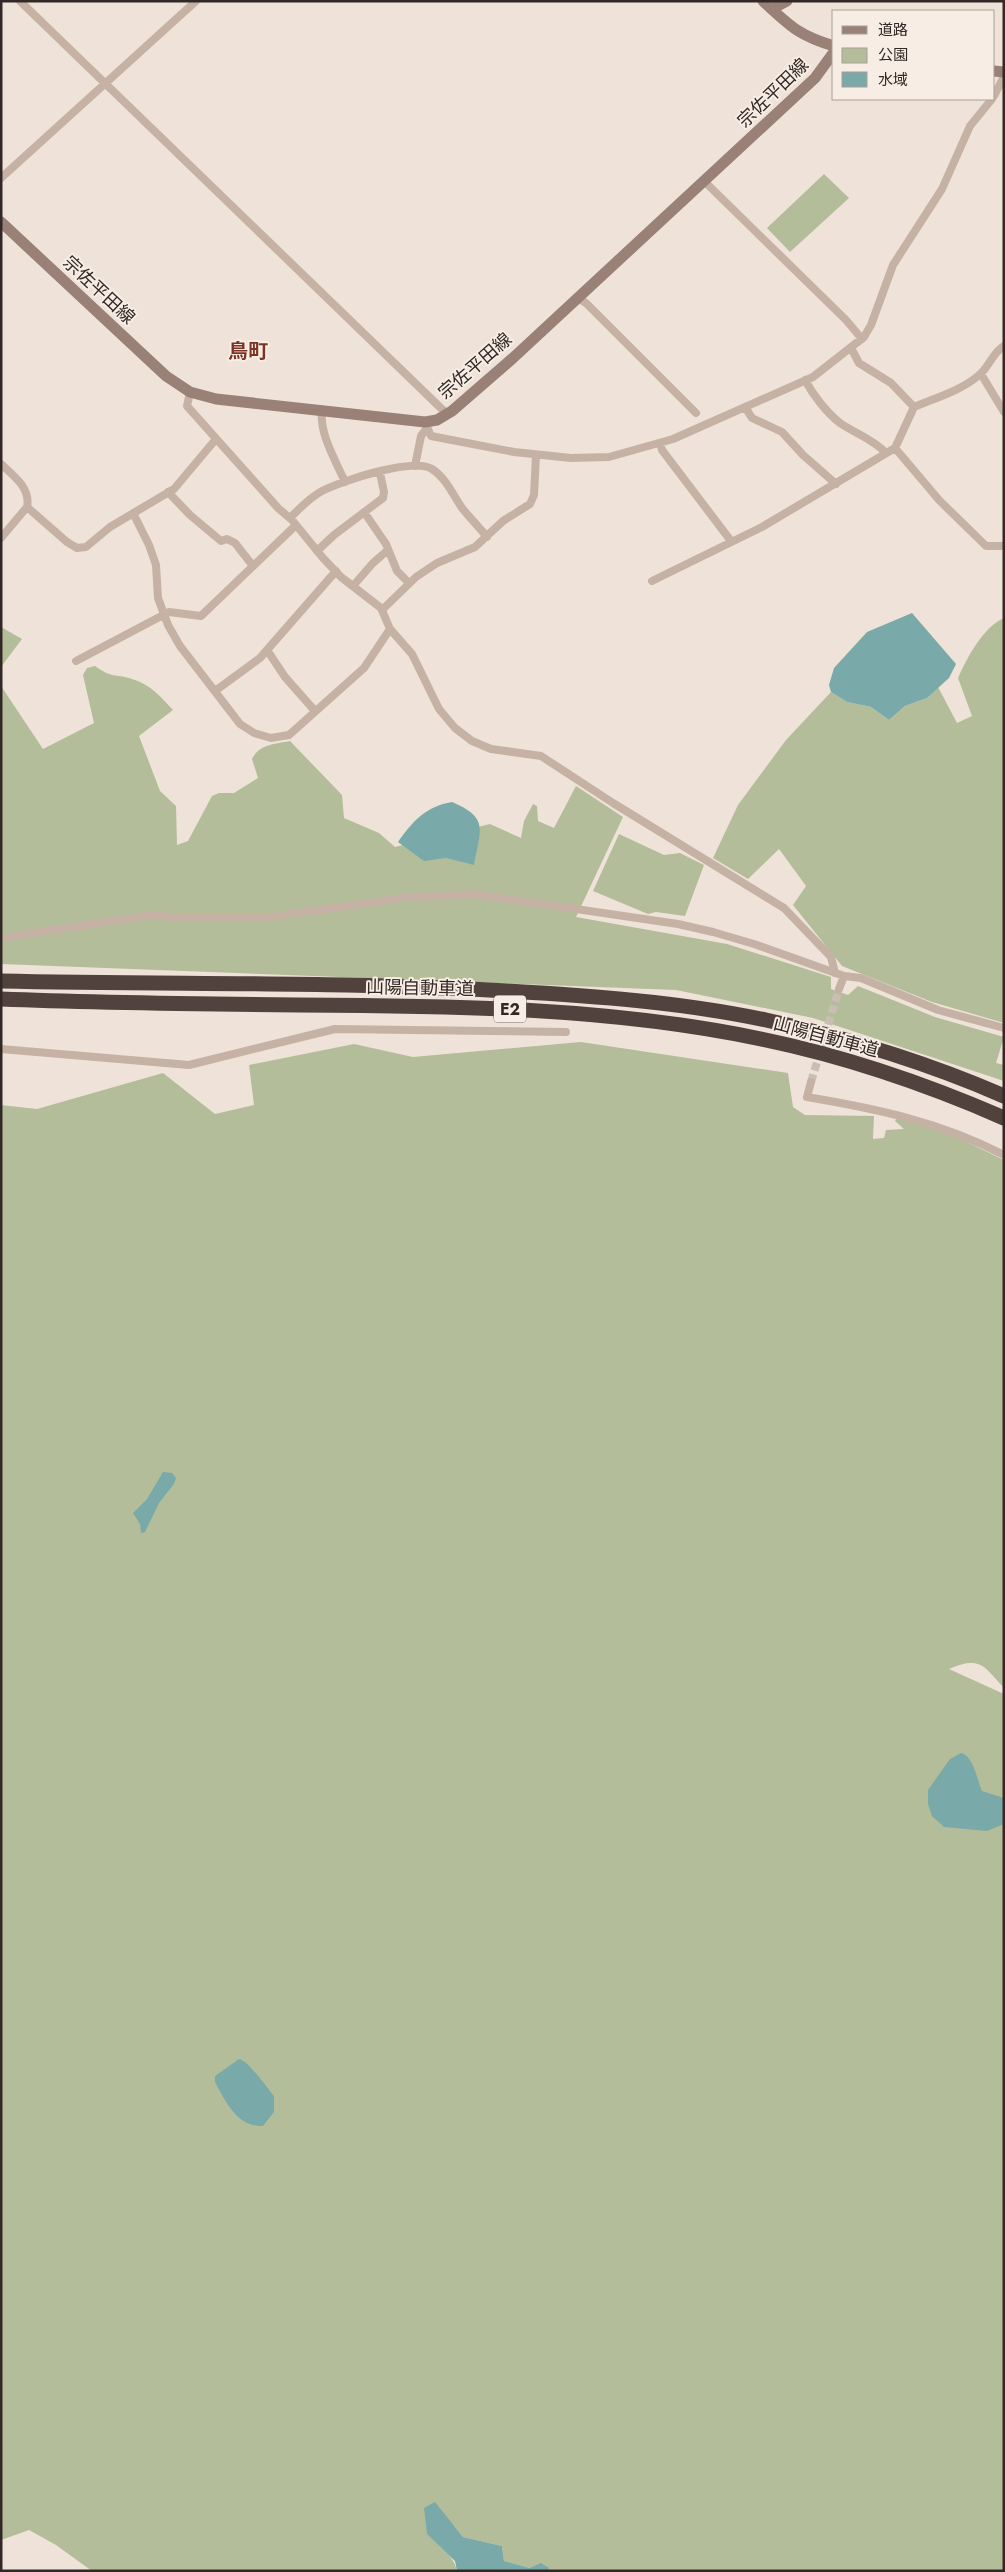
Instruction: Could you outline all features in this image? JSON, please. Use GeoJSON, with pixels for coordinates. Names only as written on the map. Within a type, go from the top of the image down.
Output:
{"type":"FeatureCollection","features":[{"type":"Feature","properties":{"kind":"highway","name":"山陽自動車道"},"geometry":{"type":"LineString","coordinates":[[1,981],[427,986],[569,995],[681,1006],[765,1020],[840,1039],[925,1065],[1004,1096]]}},
{"type":"Feature","properties":{"kind":"highway","name":"山陽自動車道"},"geometry":{"type":"LineString","coordinates":[[1,999],[428,1006],[530,1010],[686,1026],[760,1039],[834,1056],[920,1084],[1004,1118]]}},
{"type":"Feature","properties":{"kind":"main road"},"geometry":{"type":"LineString","coordinates":[[763,1],[792,29],[808,38],[832,45]]}},
{"type":"Feature","properties":{"kind":"main road"},"geometry":{"type":"LineString","coordinates":[[772,10],[786,1]]}},
{"type":"Feature","properties":{"kind":"main road","name":"宗佐平田線"},"geometry":{"type":"LineString","coordinates":[[1,222],[166,376],[190,392],[216,399],[322,410],[426,425],[447,414],[513,358],[815,78],[832,55]]}},
{"type":"Feature","properties":{"kind":"street"},"geometry":{"type":"LineString","coordinates":[[20,1],[447,414]]}},
{"type":"Feature","properties":{"kind":"street"},"geometry":{"type":"LineString","coordinates":[[1,178],[106,85],[196,1]]}},
{"type":"Feature","properties":{"kind":"street"},"geometry":{"type":"LineString","coordinates":[[995,93],[1004,74]]}},
{"type":"Feature","properties":{"kind":"street"},"geometry":{"type":"LineString","coordinates":[[426,425],[431,436],[536,454],[571,458],[609,457],[660,443],[805,380],[862,339],[871,325],[893,264],[942,189],[970,126],[991,100]]}},
{"type":"Feature","properties":{"kind":"street"},"geometry":{"type":"LineString","coordinates":[[704,181],[846,320],[862,339]]}},
{"type":"Feature","properties":{"kind":"street"},"geometry":{"type":"LineString","coordinates":[[578,298],[586,303],[696,413]]}},
{"type":"Feature","properties":{"kind":"street"},"geometry":{"type":"LineString","coordinates":[[652,581],[762,527],[894,448],[914,407],[968,384],[981,374],[998,349],[1004,346]]}},
{"type":"Feature","properties":{"kind":"street"},"geometry":{"type":"LineString","coordinates":[[851,348],[859,363],[891,383],[914,407]]}},
{"type":"Feature","properties":{"kind":"street"},"geometry":{"type":"LineString","coordinates":[[981,374],[1004,412]]}},
{"type":"Feature","properties":{"kind":"street"},"geometry":{"type":"LineString","coordinates":[[805,380],[822,404],[840,422],[868,438],[886,453]]}},
{"type":"Feature","properties":{"kind":"street"},"geometry":{"type":"LineString","coordinates":[[190,392],[187,406],[248,476],[290,518],[336,571],[382,610],[390,629],[412,654],[439,709],[455,728],[472,741],[491,749],[541,756],[613,804],[784,908],[831,957],[835,973]]}},
{"type":"Feature","properties":{"kind":"street"},"geometry":{"type":"LineString","coordinates":[[745,407],[752,418],[782,432],[802,455],[836,484]]}},
{"type":"Feature","properties":{"kind":"street"},"geometry":{"type":"LineString","coordinates":[[322,410],[321,419],[331,452],[345,482]]}},
{"type":"Feature","properties":{"kind":"street"},"geometry":{"type":"LineString","coordinates":[[414,466],[421,436],[426,425]]}},
{"type":"Feature","properties":{"kind":"street"},"geometry":{"type":"LineString","coordinates":[[28,507],[77,548],[86,547],[110,527],[168,492],[216,439]]}},
{"type":"Feature","properties":{"kind":"street"},"geometry":{"type":"LineString","coordinates":[[660,443],[662,450],[731,541]]}},
{"type":"Feature","properties":{"kind":"street"},"geometry":{"type":"LineString","coordinates":[[894,448],[939,500],[986,546],[1004,546]]}},
{"type":"Feature","properties":{"kind":"street"},"geometry":{"type":"LineString","coordinates":[[382,610],[409,583],[437,563],[475,547],[503,522],[530,504],[534,495],[536,454]]}},
{"type":"Feature","properties":{"kind":"street"},"geometry":{"type":"LineString","coordinates":[[1,464],[19,480],[29,500],[28,507],[1,538]]}},
{"type":"Feature","properties":{"kind":"street"},"geometry":{"type":"LineString","coordinates":[[290,518],[305,502],[345,482],[380,472],[414,466],[431,468],[444,481],[462,507],[487,537]]}},
{"type":"Feature","properties":{"kind":"street"},"geometry":{"type":"LineString","coordinates":[[317,551],[383,498],[384,492],[380,472]]}},
{"type":"Feature","properties":{"kind":"street"},"geometry":{"type":"LineString","coordinates":[[168,492],[208,531],[221,541],[227,539],[234,543],[253,566]]}},
{"type":"Feature","properties":{"kind":"street"},"geometry":{"type":"LineString","coordinates":[[364,512],[388,550],[397,571],[409,583]]}},
{"type":"Feature","properties":{"kind":"street"},"geometry":{"type":"LineString","coordinates":[[133,513],[149,545],[156,565],[158,598],[180,646],[240,724],[254,733],[271,738],[289,735],[364,668],[390,629]]}},
{"type":"Feature","properties":{"kind":"street"},"geometry":{"type":"LineString","coordinates":[[76,661],[164,614],[170,612],[201,616],[296,525]]}},
{"type":"Feature","properties":{"kind":"street"},"geometry":{"type":"LineString","coordinates":[[353,586],[373,563],[388,550]]}},
{"type":"Feature","properties":{"kind":"street"},"geometry":{"type":"LineString","coordinates":[[215,691],[246,669],[267,650],[336,571]]}},
{"type":"Feature","properties":{"kind":"street"},"geometry":{"type":"LineString","coordinates":[[267,650],[285,677],[315,711]]}},
{"type":"Feature","properties":{"kind":"street"},"geometry":{"type":"LineString","coordinates":[[1,938],[152,915],[178,918],[264,918],[403,898],[474,894],[678,924],[754,944],[844,976],[861,978],[938,1010],[1004,1028]]}},
{"type":"Feature","properties":{"kind":"street"},"geometry":{"type":"LineString","coordinates":[[839,989],[844,976]]}},
{"type":"Feature","properties":{"kind":"street"},"geometry":{"type":"LineString","coordinates":[[1,1049],[189,1065],[335,1029],[566,1032]]}},
{"type":"Feature","properties":{"kind":"street"},"geometry":{"type":"LineString","coordinates":[[811,1082],[807,1097],[890,1112],[949,1131],[1004,1155]]}},
{"type":"Feature","properties":{"kind":"green space"},"geometry":{"type":"Polygon","coordinates":[[[824,174],[849,198],[790,252],[767,228],[824,174]]]}},
{"type":"Feature","properties":{"kind":"green space"},"geometry":{"type":"Polygon","coordinates":[[[1004,618],[1004,1023],[932,1002],[842,966],[793,905],[806,886],[779,849],[748,879],[713,858],[738,805],[786,740],[831,692],[847,702],[871,707],[889,720],[905,706],[927,698],[938,687],[957,723],[972,716],[958,678],[976,644],[989,628],[1004,618]]]}},
{"type":"Feature","properties":{"kind":"green space"},"geometry":{"type":"Polygon","coordinates":[[[1,627],[22,639],[1,667],[1,627]]]}},
{"type":"Feature","properties":{"kind":"green space"},"geometry":{"type":"Polygon","coordinates":[[[95,666],[110,674],[126,677],[144,684],[173,710],[139,736],[160,791],[176,806],[177,845],[188,841],[212,796],[219,793],[234,793],[258,778],[252,759],[259,750],[290,741],[342,795],[344,818],[379,833],[395,847],[490,824],[521,838],[524,821],[533,804],[537,806],[538,821],[554,828],[576,786],[623,817],[576,917],[727,944],[831,977],[831,989],[848,995],[858,986],[935,1017],[1004,1037],[996,1063],[1004,1065],[1004,1081],[813,1018],[676,990],[1,964],[1,686],[43,749],[94,723],[83,675],[87,668],[95,666]]]}},
{"type":"Feature","properties":{"kind":"green space"},"geometry":{"type":"Polygon","coordinates":[[[619,834],[664,855],[680,853],[704,865],[685,916],[656,912],[648,914],[593,891],[619,834]]]}},
{"type":"Feature","properties":{"kind":"green space"},"geometry":{"type":"Polygon","coordinates":[[[581,1042],[788,1073],[793,1107],[805,1115],[874,1116],[873,1139],[884,1138],[886,1130],[904,1129],[895,1121],[898,1116],[946,1132],[1004,1160],[1004,1688],[986,1668],[980,1665],[968,1663],[949,1669],[1004,1694],[1004,2571],[548,2571],[549,2568],[530,2568],[504,2561],[502,2546],[463,2537],[455,2527],[426,2517],[430,2534],[450,2556],[457,2571],[92,2571],[56,2545],[29,2530],[1,2540],[1,1105],[37,1109],[163,1073],[215,1114],[254,1105],[249,1065],[354,1044],[413,1057],[581,1042]]]}},
{"type":"Feature","properties":{"kind":"water"},"geometry":{"type":"Polygon","coordinates":[[[912,613],[956,664],[949,678],[927,698],[905,706],[889,720],[871,707],[847,702],[831,692],[829,685],[834,668],[867,632],[912,613]]]}},
{"type":"Feature","properties":{"kind":"water"},"geometry":{"type":"Polygon","coordinates":[[[452,802],[464,808],[477,820],[480,834],[474,865],[446,858],[424,861],[398,842],[414,822],[427,811],[452,802]]]}},
{"type":"Feature","properties":{"kind":"water"},"geometry":{"type":"Polygon","coordinates":[[[163,1472],[172,1473],[176,1478],[174,1484],[159,1503],[145,1532],[141,1533],[140,1524],[133,1513],[147,1499],[163,1472]]]}},
{"type":"Feature","properties":{"kind":"water"},"geometry":{"type":"Polygon","coordinates":[[[961,1753],[972,1763],[982,1791],[1004,1798],[1004,1824],[987,1831],[944,1827],[932,1816],[928,1804],[928,1790],[950,1759],[961,1753]]]}},
{"type":"Feature","properties":{"kind":"water"},"geometry":{"type":"Polygon","coordinates":[[[239,2059],[252,2069],[274,2096],[274,2112],[263,2126],[254,2125],[239,2118],[228,2105],[215,2082],[215,2076],[239,2059]]]}},
{"type":"Feature","properties":{"kind":"water"},"geometry":{"type":"Polygon","coordinates":[[[435,2502],[463,2537],[502,2546],[504,2561],[530,2568],[541,2563],[549,2568],[548,2571],[457,2571],[455,2561],[427,2534],[424,2508],[435,2502]]]}},
{"type":"Feature","properties":{"kind":"tunnel"},"geometry":{"type":"LineString","coordinates":[[811,1082],[839,989]]}},
{"type":"Feature","properties":{"kind":"district","name":"鳥町"},"geometry":{"type":"Point","coordinates":[248,351]}}]}
